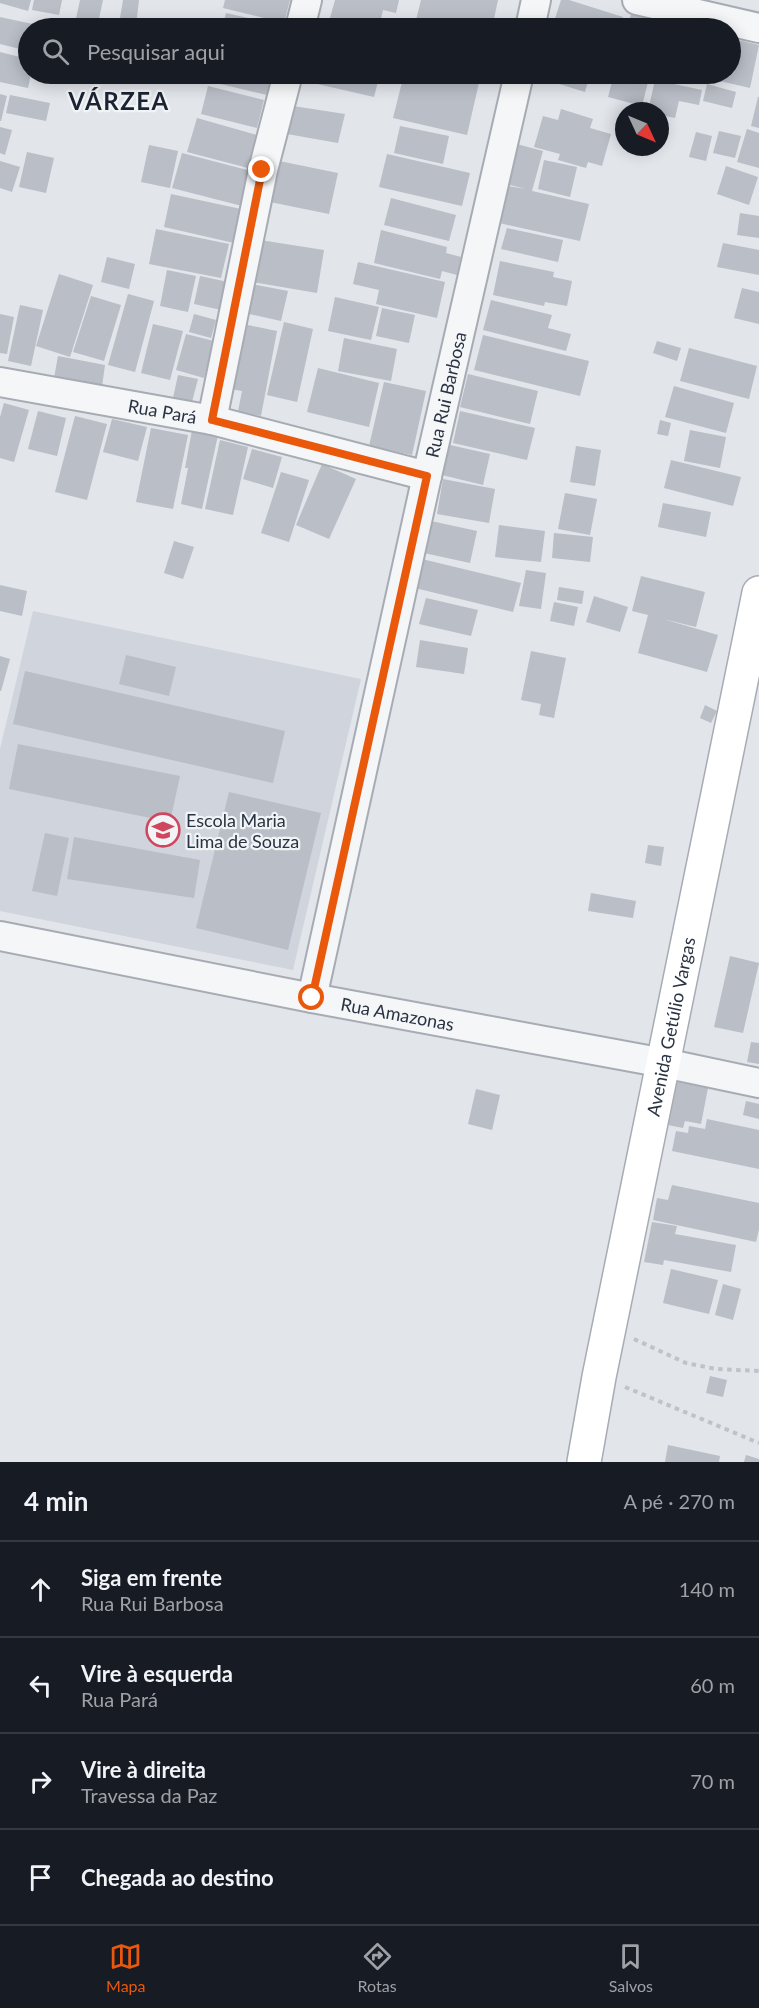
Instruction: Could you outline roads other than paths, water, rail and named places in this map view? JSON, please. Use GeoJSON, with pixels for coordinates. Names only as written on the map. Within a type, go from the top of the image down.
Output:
{"type":"FeatureCollection","features":[{"type":"Feature","properties":{"kind":"street"},"geometry":{"type":"LineString","coordinates":[[302,18],[307,0]]}},
{"type":"Feature","properties":{"kind":"street"},"geometry":{"type":"LineString","coordinates":[[532,18],[536,0]]}},
{"type":"Feature","properties":{"kind":"street"},"geometry":{"type":"LineString","coordinates":[[637,0],[715,18]]}},
{"type":"Feature","properties":{"kind":"street"},"geometry":{"type":"LineString","coordinates":[[741,24],[759,28]]}},
{"type":"Feature","properties":{"kind":"street"},"geometry":{"type":"LineString","coordinates":[[212,420],[262,170],[285,84]]}},
{"type":"Feature","properties":{"kind":"street","name":"Rua Rui Barbosa"},"geometry":{"type":"LineString","coordinates":[[312,998],[427,476],[517,84]]}},
{"type":"Feature","properties":{"kind":"street","name":"Rua Pará"},"geometry":{"type":"LineString","coordinates":[[0,382],[212,420],[427,476]]}},
{"type":"Feature","properties":{"kind":"street","name":"Avenida Getúlio Vargas"},"geometry":{"type":"LineString","coordinates":[[584,1462],[609,1326],[759,593]]}},
{"type":"Feature","properties":{"kind":"street","name":"Rua Amazonas"},"geometry":{"type":"LineString","coordinates":[[0,936],[759,1083]]}},
{"type":"Feature","properties":{"kind":"place","name":"Escola Maria Lima de Souza"},"geometry":{"type":"Point","coordinates":[163,830]}},
{"type":"Feature","properties":{"kind":"district","name":"VÁRZEA"},"geometry":{"type":"Point","coordinates":[119,100]}}]}
